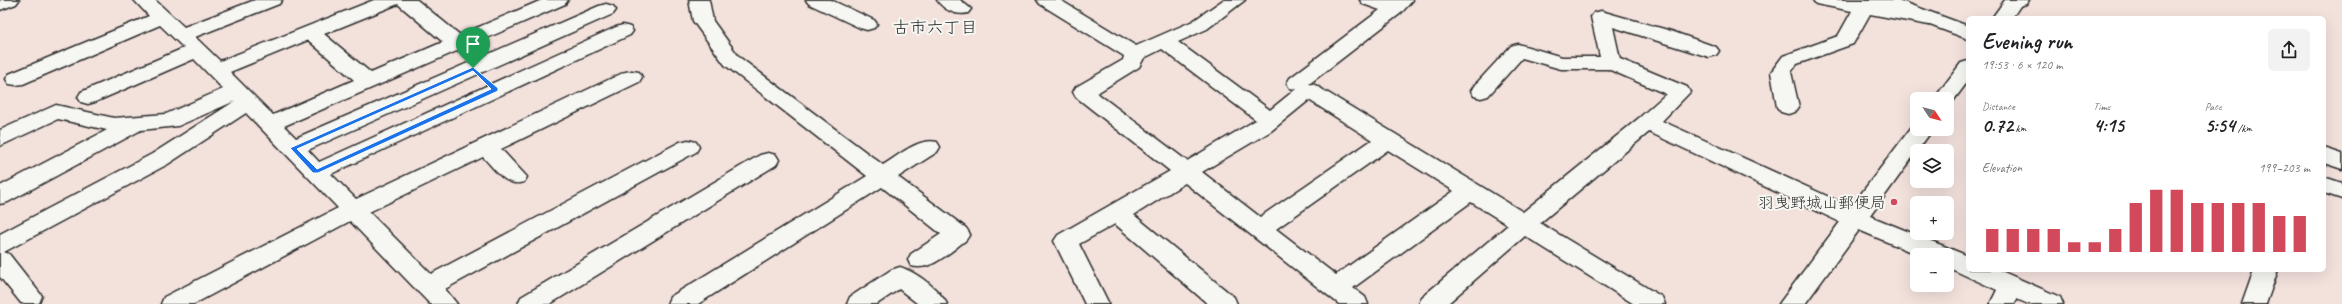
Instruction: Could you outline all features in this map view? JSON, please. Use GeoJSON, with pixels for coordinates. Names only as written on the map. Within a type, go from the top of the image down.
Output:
{"type":"FeatureCollection","features":[{"type":"Feature","properties":{"kind":"main road"},"geometry":{"type":"LineString","coordinates":[[0,4],[9,0]]}},
{"type":"Feature","properties":{"kind":"main road"},"geometry":{"type":"LineString","coordinates":[[88,96],[272,0]]}},
{"type":"Feature","properties":{"kind":"main road"},"geometry":{"type":"LineString","coordinates":[[216,70],[391,0]]}},
{"type":"Feature","properties":{"kind":"main road"},"geometry":{"type":"LineString","coordinates":[[405,0],[457,43]]}},
{"type":"Feature","properties":{"kind":"main road"},"geometry":{"type":"LineString","coordinates":[[698,0],[703,21],[732,61],[958,234],[920,260]]}},
{"type":"Feature","properties":{"kind":"main road"},"geometry":{"type":"LineString","coordinates":[[816,0],[867,24]]}},
{"type":"Feature","properties":{"kind":"main road"},"geometry":{"type":"LineString","coordinates":[[1047,0],[1135,54]]}},
{"type":"Feature","properties":{"kind":"main road"},"geometry":{"type":"LineString","coordinates":[[1235,0],[1200,25],[1165,42],[1135,54],[1132,63],[1084,92],[1356,304]]}},
{"type":"Feature","properties":{"kind":"main road"},"geometry":{"type":"LineString","coordinates":[[1370,0],[1398,5]]}},
{"type":"Feature","properties":{"kind":"main road"},"geometry":{"type":"LineString","coordinates":[[1823,0],[1874,2],[1936,21],[1966,32]]}},
{"type":"Feature","properties":{"kind":"main road"},"geometry":{"type":"LineString","coordinates":[[2003,16],[2013,2],[2019,0]]}},
{"type":"Feature","properties":{"kind":"main road"},"geometry":{"type":"LineString","coordinates":[[270,124],[457,43],[545,2]]}},
{"type":"Feature","properties":{"kind":"main road"},"geometry":{"type":"LineString","coordinates":[[1788,108],[1781,72],[1790,60],[1846,40],[1874,2]]}},
{"type":"Feature","properties":{"kind":"main road"},"geometry":{"type":"LineString","coordinates":[[1297,83],[1398,5]]}},
{"type":"Feature","properties":{"kind":"main road"},"geometry":{"type":"LineString","coordinates":[[16,78],[156,6],[216,70],[445,304]]}},
{"type":"Feature","properties":{"kind":"main road"},"geometry":{"type":"LineString","coordinates":[[293,148],[606,10]]}},
{"type":"Feature","properties":{"kind":"main road"},"geometry":{"type":"LineString","coordinates":[[1611,63],[1600,17],[1664,35],[1709,51]]}},
{"type":"Feature","properties":{"kind":"main road"},"geometry":{"type":"LineString","coordinates":[[316,172],[623,31]]}},
{"type":"Feature","properties":{"kind":"main road"},"geometry":{"type":"LineString","coordinates":[[310,32],[368,82]]}},
{"type":"Feature","properties":{"kind":"main road"},"geometry":{"type":"LineString","coordinates":[[1165,42],[1270,120]]}},
{"type":"Feature","properties":{"kind":"main road"},"geometry":{"type":"LineString","coordinates":[[1431,304],[1524,224],[1647,123],[1680,92],[1611,63],[1560,63],[1518,50],[1481,91]]}},
{"type":"Feature","properties":{"kind":"main road"},"geometry":{"type":"LineString","coordinates":[[473,68],[495,89]]}},
{"type":"Feature","properties":{"kind":"main road"},"geometry":{"type":"LineString","coordinates":[[1949,92],[1966,70]]}},
{"type":"Feature","properties":{"kind":"main road"},"geometry":{"type":"LineString","coordinates":[[173,304],[353,210],[632,77]]}},
{"type":"Feature","properties":{"kind":"main road"},"geometry":{"type":"LineString","coordinates":[[1097,304],[1066,241],[1186,172],[1270,120],[1308,90],[1653,304]]}},
{"type":"Feature","properties":{"kind":"main road"},"geometry":{"type":"LineString","coordinates":[[0,139],[56,112],[114,125],[138,124],[170,121],[242,96]]}},
{"type":"Feature","properties":{"kind":"main road"},"geometry":{"type":"LineString","coordinates":[[0,245],[160,159],[242,96]]}},
{"type":"Feature","properties":{"kind":"main road"},"geometry":{"type":"LineString","coordinates":[[1647,123],[1855,219],[1924,248]]}},
{"type":"Feature","properties":{"kind":"main road"},"geometry":{"type":"LineString","coordinates":[[0,196],[138,124]]}},
{"type":"Feature","properties":{"kind":"main road"},"geometry":{"type":"LineString","coordinates":[[1791,304],[1917,136]]}},
{"type":"Feature","properties":{"kind":"main road"},"geometry":{"type":"LineString","coordinates":[[1259,229],[1387,140]]}},
{"type":"Feature","properties":{"kind":"main road"},"geometry":{"type":"LineString","coordinates":[[486,147],[516,176]]}},
{"type":"Feature","properties":{"kind":"main road"},"geometry":{"type":"LineString","coordinates":[[428,287],[688,147]]}},
{"type":"Feature","properties":{"kind":"main road"},"geometry":{"type":"LineString","coordinates":[[679,304],[929,147]]}},
{"type":"Feature","properties":{"kind":"main road"},"geometry":{"type":"LineString","coordinates":[[2326,157],[2342,162]]}},
{"type":"Feature","properties":{"kind":"main road"},"geometry":{"type":"LineString","coordinates":[[530,304],[768,160]]}},
{"type":"Feature","properties":{"kind":"main road"},"geometry":{"type":"LineString","coordinates":[[2326,185],[2342,191]]}},
{"type":"Feature","properties":{"kind":"main road"},"geometry":{"type":"LineString","coordinates":[[1335,288],[1471,191]]}},
{"type":"Feature","properties":{"kind":"main road"},"geometry":{"type":"LineString","coordinates":[[1130,205],[1120,216],[1225,304]]}},
{"type":"Feature","properties":{"kind":"main road"},"geometry":{"type":"LineString","coordinates":[[0,260],[30,296]]}},
{"type":"Feature","properties":{"kind":"main road"},"geometry":{"type":"LineString","coordinates":[[1954,261],[1966,265]]}},
{"type":"Feature","properties":{"kind":"main road"},"geometry":{"type":"LineString","coordinates":[[1980,272],[2005,285],[2051,304]]}},
{"type":"Feature","properties":{"kind":"main road"},"geometry":{"type":"LineString","coordinates":[[2254,304],[2265,272]]}},
{"type":"Feature","properties":{"kind":"main road"},"geometry":{"type":"LineString","coordinates":[[859,304],[900,276],[935,304]]}},
{"type":"Feature","properties":{"kind":"place","name":"羽曳野城山郵便局"},"geometry":{"type":"Point","coordinates":[1894,202]}},
{"type":"Feature","properties":{"kind":"district","name":"古市六丁目"},"geometry":{"type":"Point","coordinates":[935,27]}},
{"type":"Feature","properties":{"kind":"route"},"geometry":{"type":"LineString","coordinates":[[473,68],[495,89],[316,172],[293,148],[383,108],[473,68]]}}]}
